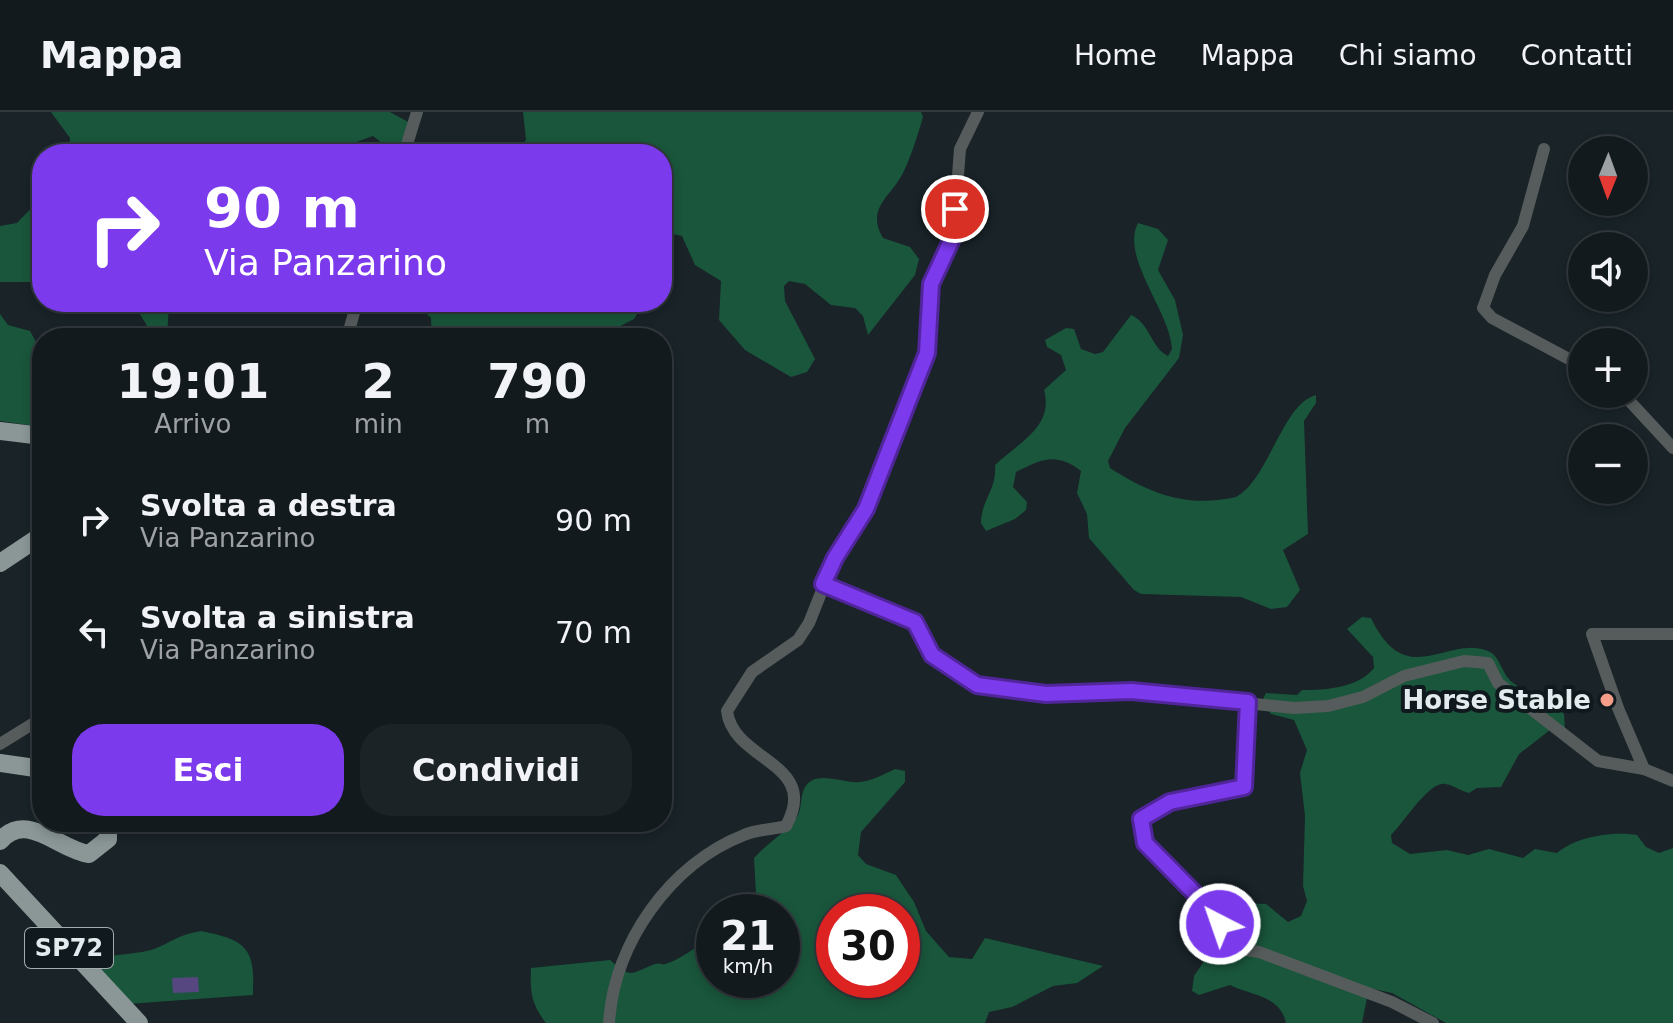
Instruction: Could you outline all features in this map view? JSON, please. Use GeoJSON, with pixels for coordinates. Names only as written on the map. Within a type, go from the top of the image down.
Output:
{"type":"FeatureCollection","features":[{"type":"Feature","properties":{"kind":"main road"},"geometry":{"type":"LineString","coordinates":[[0,431],[32,435]]}},
{"type":"Feature","properties":{"kind":"main road"},"geometry":{"type":"LineString","coordinates":[[0,563],[32,542]]}},
{"type":"Feature","properties":{"kind":"main road"},"geometry":{"type":"LineString","coordinates":[[0,763],[32,768]]}},
{"type":"Feature","properties":{"kind":"main road"},"geometry":{"type":"LineString","coordinates":[[0,841],[13,831],[32,831]]}},
{"type":"Feature","properties":{"kind":"main road"},"geometry":{"type":"LineString","coordinates":[[35,832],[89,854],[108,839],[108,832]]}},
{"type":"Feature","properties":{"kind":"main road","name":"SP72"},"geometry":{"type":"LineString","coordinates":[[0,873],[139,1023]]}},
{"type":"Feature","properties":{"kind":"street"},"geometry":{"type":"LineString","coordinates":[[407,144],[417,112]]}},
{"type":"Feature","properties":{"kind":"street"},"geometry":{"type":"LineString","coordinates":[[609,1023],[618,974],[626,955],[643,923],[677,874],[740,836],[786,826],[791,816],[791,783],[781,768],[741,743],[727,711],[752,672],[798,640],[835,558],[866,509],[927,353],[931,284],[954,228],[960,149],[978,112]]}},
{"type":"Feature","properties":{"kind":"street"},"geometry":{"type":"LineString","coordinates":[[1544,149],[1523,226],[1495,275],[1483,308],[1492,318],[1568,359]]}},
{"type":"Feature","properties":{"kind":"street"},"geometry":{"type":"LineString","coordinates":[[1636,408],[1673,448]]}},
{"type":"Feature","properties":{"kind":"street"},"geometry":{"type":"LineString","coordinates":[[823,584],[915,622],[932,655],[977,685],[1046,694],[1131,691],[1294,708],[1328,706],[1363,697],[1404,676],[1464,661],[1488,663],[1498,683],[1598,761],[1644,769],[1673,781]]}},
{"type":"Feature","properties":{"kind":"street"},"geometry":{"type":"LineString","coordinates":[[1644,769],[1592,634],[1673,634]]}},
{"type":"Feature","properties":{"kind":"street"},"geometry":{"type":"LineString","coordinates":[[1248,702],[1244,787],[1155,808],[1141,819],[1145,843],[1218,917],[1219,933],[1214,942],[1218,945],[1259,952],[1392,1002],[1433,1023]]}},
{"type":"Feature","properties":{"kind":"street"},"geometry":{"type":"LineString","coordinates":[[0,744],[32,724]]}},
{"type":"Feature","properties":{"kind":"green space"},"geometry":{"type":"Polygon","coordinates":[[[51,112],[390,112],[410,123],[402,144],[383,144],[373,136],[351,144],[70,144],[70,138],[51,112]]]}},
{"type":"Feature","properties":{"kind":"green space"},"geometry":{"type":"Polygon","coordinates":[[[523,112],[921,112],[923,117],[907,164],[882,203],[877,218],[883,238],[910,247],[919,259],[915,275],[868,335],[863,316],[855,308],[831,305],[805,284],[789,281],[784,286],[785,301],[815,359],[807,372],[791,377],[745,350],[719,320],[721,281],[695,265],[682,236],[672,234],[672,144],[522,144],[526,140],[523,112]]]}},
{"type":"Feature","properties":{"kind":"green space"},"geometry":{"type":"Polygon","coordinates":[[[32,207],[32,282],[0,282],[0,226],[17,223],[32,207]]]}},
{"type":"Feature","properties":{"kind":"green space"},"geometry":{"type":"Polygon","coordinates":[[[1138,223],[1158,229],[1168,240],[1158,270],[1175,300],[1183,335],[1179,358],[1125,428],[1108,461],[1110,468],[1155,492],[1186,500],[1236,497],[1258,475],[1294,412],[1304,401],[1316,395],[1316,403],[1304,421],[1308,534],[1283,550],[1300,590],[1287,607],[1271,609],[1241,597],[1141,594],[1134,590],[1089,538],[1087,514],[1077,493],[1081,471],[1064,461],[1041,461],[1016,472],[1013,487],[1027,502],[1026,510],[1015,519],[986,531],[981,523],[983,508],[994,481],[995,465],[1039,424],[1046,403],[1044,390],[1066,370],[1061,355],[1047,347],[1045,340],[1066,328],[1074,329],[1081,349],[1095,354],[1103,352],[1131,315],[1142,324],[1162,352],[1168,356],[1172,349],[1163,318],[1135,252],[1134,237],[1138,223]]]}},
{"type":"Feature","properties":{"kind":"green space"},"geometry":{"type":"Polygon","coordinates":[[[139,312],[168,312],[168,328],[148,328],[139,312]]]}},
{"type":"Feature","properties":{"kind":"green space"},"geometry":{"type":"Polygon","coordinates":[[[425,312],[638,312],[634,319],[616,328],[432,328],[431,318],[425,312]]]}},
{"type":"Feature","properties":{"kind":"green space"},"geometry":{"type":"Polygon","coordinates":[[[0,314],[8,325],[30,331],[32,335],[32,426],[0,421],[0,314]]]}},
{"type":"Feature","properties":{"kind":"green space"},"geometry":{"type":"Polygon","coordinates":[[[1362,617],[1371,618],[1385,640],[1399,653],[1414,657],[1475,648],[1490,652],[1512,682],[1564,714],[1565,730],[1550,730],[1519,754],[1501,787],[1477,788],[1469,793],[1445,784],[1439,785],[1424,796],[1391,835],[1392,843],[1410,854],[1447,850],[1468,855],[1489,849],[1523,858],[1535,849],[1557,853],[1584,839],[1627,834],[1637,835],[1646,847],[1659,853],[1673,848],[1673,1023],[1446,1023],[1392,993],[1369,988],[1362,1023],[1286,1023],[1278,1007],[1271,1002],[1230,985],[1199,995],[1192,991],[1194,976],[1244,903],[1266,904],[1288,922],[1301,916],[1307,901],[1303,886],[1305,816],[1300,773],[1307,750],[1294,720],[1271,714],[1262,701],[1266,693],[1297,695],[1302,690],[1351,684],[1367,675],[1374,668],[1373,657],[1347,629],[1362,617]]]}},
{"type":"Feature","properties":{"kind":"green space"},"geometry":{"type":"Polygon","coordinates":[[[895,769],[905,771],[905,782],[861,832],[858,855],[866,864],[896,875],[909,894],[816,894],[816,998],[920,998],[920,916],[926,931],[949,957],[972,959],[985,938],[1103,966],[1077,983],[1053,986],[1012,1007],[989,1012],[985,1023],[546,1023],[532,997],[531,968],[610,960],[632,973],[674,961],[696,948],[696,998],[800,998],[800,894],[756,894],[754,858],[795,820],[805,788],[811,781],[822,778],[854,782],[873,779],[895,769]]]}},
{"type":"Feature","properties":{"kind":"green space"},"geometry":{"type":"Polygon","coordinates":[[[201,931],[228,938],[245,948],[252,966],[253,995],[127,1004],[91,965],[107,957],[151,950],[201,931]]]}},
{"type":"Feature","properties":{"kind":"shaded area"},"geometry":{"type":"Polygon","coordinates":[[[198,977],[199,992],[173,993],[172,978],[198,977]]]}},
{"type":"Feature","properties":{"kind":"place","name":"Horse Stable"},"geometry":{"type":"Point","coordinates":[1607,700]}},
{"type":"Feature","properties":{"kind":"route"},"geometry":{"type":"LineString","coordinates":[[955,209],[951,241],[931,284],[932,311],[927,353],[866,509],[835,558],[823,584],[915,622],[932,655],[977,685],[1046,694],[1080,690],[1131,691],[1248,702],[1247,783],[1244,787],[1170,802],[1144,814],[1141,819],[1145,843],[1218,917],[1220,924]]}}]}
